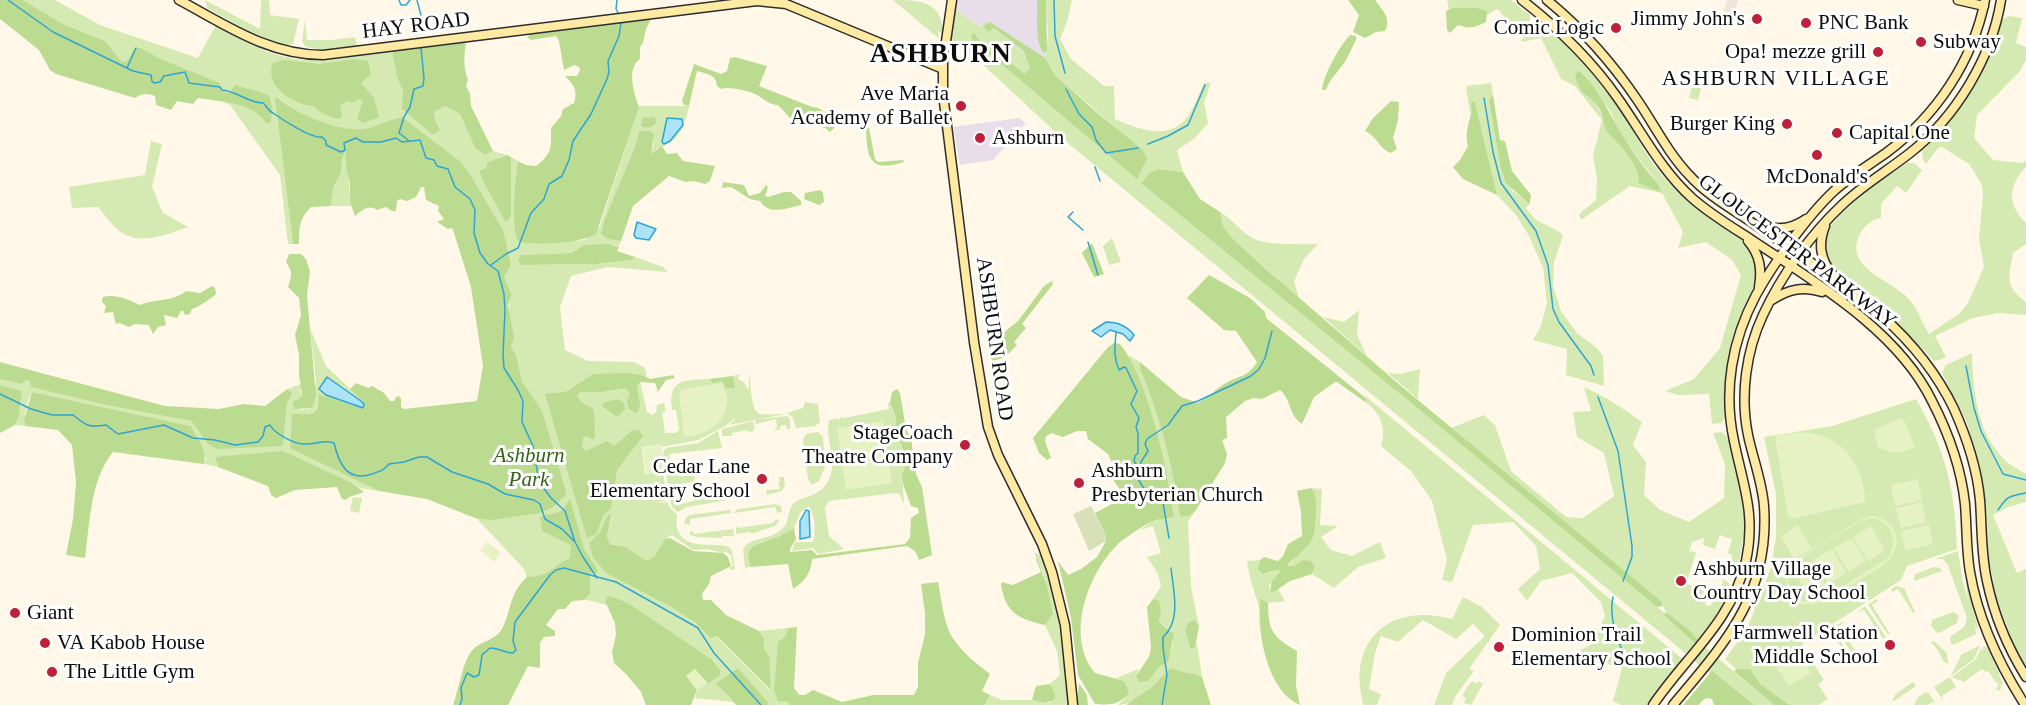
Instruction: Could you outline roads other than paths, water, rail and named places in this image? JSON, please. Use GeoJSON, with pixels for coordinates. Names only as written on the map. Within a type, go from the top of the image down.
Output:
{"type":"FeatureCollection","features":[{"type":"Feature","properties":{"kind":"main road","name":"HAY ROAD"},"geometry":{"type":"LineString","coordinates":[[179,0],[262,44],[289,52],[323,55],[757,1],[775,2],[817,16],[943,69]]}},
{"type":"Feature","properties":{"kind":"main road","name":"ASHBURN ROAD"},"geometry":{"type":"LineString","coordinates":[[952,0],[943,69],[944,104],[974,342],[988,427],[998,454],[1042,544],[1052,572],[1065,625],[1073,705]]}},
{"type":"Feature","properties":{"kind":"main road","name":"GLOUCESTER PARKWAY"},"geometry":{"type":"LineString","coordinates":[[1522,0],[1575,46],[1597,71],[1616,95],[1673,180],[1695,201],[1869,323],[1890,342],[1919,379],[1941,418],[1952,445],[1960,475],[1970,572],[1980,615],[1995,654],[2025,705]]}},
{"type":"Feature","properties":{"kind":"main road"},"geometry":{"type":"LineString","coordinates":[[1748,220],[1780,229],[1801,223],[1850,178],[1886,153],[1915,128],[1936,105],[1970,48],[1984,3],[1958,0]]}},
{"type":"Feature","properties":{"kind":"main road"},"geometry":{"type":"LineString","coordinates":[[1672,705],[1718,651],[1734,628],[1747,605],[1757,577],[1763,551],[1764,505],[1758,469],[1748,436],[1745,387],[1755,336],[1770,302],[1791,268],[1828,218],[1860,189],[1912,152],[1943,120],[1968,86],[1982,60],[2001,0]]}},
{"type":"Feature","properties":{"kind":"main road","name":"GLOUCESTER PARKWAY"},"geometry":{"type":"LineString","coordinates":[[1551,1],[1599,50],[1626,84],[1672,156],[1690,177],[1884,316],[1932,370],[1954,409],[1966,439],[1975,470],[1979,497],[1986,581],[2005,638],[2026,677]]}},
{"type":"Feature","properties":{"kind":"main road"},"geometry":{"type":"LineString","coordinates":[[1541,15],[1551,1]]}},
{"type":"Feature","properties":{"kind":"main road"},"geometry":{"type":"LineString","coordinates":[[1653,705],[1720,622],[1736,592],[1747,553],[1750,527],[1748,498],[1731,426],[1730,379],[1740,330],[1758,291],[1815,211]]}},
{"type":"Feature","properties":{"kind":"main road"},"geometry":{"type":"LineString","coordinates":[[1828,218],[1822,236],[1821,253],[1826,267],[1841,284]]}},
{"type":"Feature","properties":{"kind":"main road"},"geometry":{"type":"LineString","coordinates":[[1739,232],[1750,243],[1759,259],[1761,270],[1758,291]]}},
{"type":"Feature","properties":{"kind":"main road"},"geometry":{"type":"LineString","coordinates":[[1770,302],[1789,291],[1802,288],[1833,296]]}},
{"type":"Feature","properties":{"kind":"water"},"geometry":{"type":"Polygon","coordinates":[[[667,118],[682,119],[683,125],[670,141],[664,144],[662,142],[667,118]]]}},
{"type":"Feature","properties":{"kind":"water"},"geometry":{"type":"Polygon","coordinates":[[[637,222],[656,229],[649,240],[636,238],[634,235],[637,222]]]}},
{"type":"Feature","properties":{"kind":"water"},"geometry":{"type":"Polygon","coordinates":[[[1106,322],[1122,325],[1134,335],[1130,341],[1123,334],[1110,330],[1101,337],[1092,331],[1106,322]]]}},
{"type":"Feature","properties":{"kind":"water"},"geometry":{"type":"Polygon","coordinates":[[[327,377],[361,401],[364,404],[363,408],[326,395],[319,389],[327,377]]]}},
{"type":"Feature","properties":{"kind":"water"},"geometry":{"type":"Polygon","coordinates":[[[806,510],[809,511],[810,537],[800,539],[800,521],[806,510]]]}},
{"type":"Feature","properties":{"kind":"waterway"},"geometry":{"type":"LineString","coordinates":[[8,0],[53,32],[133,71],[151,75],[154,83],[160,82],[164,76],[185,72],[189,83],[220,87],[222,90],[263,103],[283,120],[305,132],[322,137],[326,145],[341,152],[345,150],[344,143],[356,138],[363,142],[381,142],[396,138],[402,142],[420,140],[426,158],[434,160],[437,166],[448,169],[455,187],[470,199],[475,210],[474,233],[480,253],[488,264],[498,271],[504,294],[504,368],[523,401],[522,422],[533,446],[539,482],[565,511],[575,542]]}},
{"type":"Feature","properties":{"kind":"waterway"},"geometry":{"type":"LineString","coordinates":[[399,0],[401,5],[406,5],[410,0]]}},
{"type":"Feature","properties":{"kind":"waterway"},"geometry":{"type":"LineString","coordinates":[[417,0],[422,19],[418,34]]}},
{"type":"Feature","properties":{"kind":"waterway"},"geometry":{"type":"LineString","coordinates":[[617,0],[618,13]]}},
{"type":"Feature","properties":{"kind":"waterway"},"geometry":{"type":"LineString","coordinates":[[1054,0],[1055,36],[1065,73]]}},
{"type":"Feature","properties":{"kind":"waterway"},"geometry":{"type":"LineString","coordinates":[[491,265],[518,248],[531,213],[544,199],[549,184],[562,176],[569,160],[573,141],[591,114],[607,79],[608,61],[619,36],[621,23]]}},
{"type":"Feature","properties":{"kind":"waterway"},"geometry":{"type":"LineString","coordinates":[[127,68],[136,48]]}},
{"type":"Feature","properties":{"kind":"waterway"},"geometry":{"type":"LineString","coordinates":[[408,140],[399,133],[410,107],[414,89],[423,86],[421,48]]}},
{"type":"Feature","properties":{"kind":"waterway"},"geometry":{"type":"LineString","coordinates":[[1148,144],[1188,125],[1205,85]]}},
{"type":"Feature","properties":{"kind":"waterway"},"geometry":{"type":"LineString","coordinates":[[1066,89],[1079,114],[1092,127],[1096,140],[1106,153],[1138,148]]}},
{"type":"Feature","properties":{"kind":"waterway"},"geometry":{"type":"LineString","coordinates":[[1484,98],[1501,183],[1536,231],[1548,265],[1553,309],[1559,322],[1591,366],[1594,375]]}},
{"type":"Feature","properties":{"kind":"waterway"},"geometry":{"type":"LineString","coordinates":[[1095,167],[1100,181]]}},
{"type":"Feature","properties":{"kind":"waterway"},"geometry":{"type":"LineString","coordinates":[[1073,212],[1068,217],[1083,230]]}},
{"type":"Feature","properties":{"kind":"waterway"},"geometry":{"type":"LineString","coordinates":[[1088,242],[1098,275]]}},
{"type":"Feature","properties":{"kind":"waterway"},"geometry":{"type":"LineString","coordinates":[[1169,538],[1162,497],[1150,498],[1138,479],[1141,462],[1148,451],[1145,444],[1147,439],[1168,425],[1182,406],[1251,376],[1259,369],[1265,358],[1272,331]]}},
{"type":"Feature","properties":{"kind":"waterway"},"geometry":{"type":"LineString","coordinates":[[1116,332],[1117,365],[1119,370],[1126,368],[1137,391],[1131,404],[1139,418],[1136,427],[1138,453],[1134,461],[1139,469]]}},
{"type":"Feature","properties":{"kind":"waterway"},"geometry":{"type":"LineString","coordinates":[[1966,366],[1981,431],[2003,474],[2026,480]]}},
{"type":"Feature","properties":{"kind":"waterway"},"geometry":{"type":"LineString","coordinates":[[0,394],[31,409],[52,415],[73,415],[91,426],[106,425],[118,434],[164,425],[193,438],[235,445],[258,442],[263,436],[265,427],[270,425],[280,435],[300,444],[334,443],[342,464],[350,473],[356,475],[372,474],[389,464],[427,457],[452,472],[488,484],[505,494],[534,500],[540,504],[545,519],[562,529],[575,542],[597,578]]}},
{"type":"Feature","properties":{"kind":"waterway"},"geometry":{"type":"LineString","coordinates":[[1598,397],[1618,451],[1632,546],[1632,557],[1623,581]]}},
{"type":"Feature","properties":{"kind":"waterway"},"geometry":{"type":"LineString","coordinates":[[1998,510],[2009,497],[2026,493]]}},
{"type":"Feature","properties":{"kind":"waterway"},"geometry":{"type":"LineString","coordinates":[[460,705],[461,688],[467,673],[474,677],[479,675],[482,655],[490,648],[510,653],[516,650],[513,641],[515,622],[550,575],[564,568],[616,582],[698,628],[714,653],[761,705]]}},
{"type":"Feature","properties":{"kind":"waterway"},"geometry":{"type":"LineString","coordinates":[[1162,705],[1167,675],[1163,637],[1173,622],[1175,604],[1171,568]]}},
{"type":"Feature","properties":{"kind":"waterway"},"geometry":{"type":"LineString","coordinates":[[1613,597],[1613,624],[1622,650]]}},
{"type":"Feature","properties":{"kind":"place","name":"Jimmy John's"},"geometry":{"type":"Point","coordinates":[1757,19]}},
{"type":"Feature","properties":{"kind":"place","name":"PNC Bank"},"geometry":{"type":"Point","coordinates":[1806,23]}},
{"type":"Feature","properties":{"kind":"place","name":"Comic Logic"},"geometry":{"type":"Point","coordinates":[1616,28]}},
{"type":"Feature","properties":{"kind":"place","name":"Subway"},"geometry":{"type":"Point","coordinates":[1921,42]}},
{"type":"Feature","properties":{"kind":"place","name":"Opa! mezze grill"},"geometry":{"type":"Point","coordinates":[1878,52]}},
{"type":"Feature","properties":{"kind":"place","name":"Ave Maria Academy of Ballet"},"geometry":{"type":"Point","coordinates":[961,106]}},
{"type":"Feature","properties":{"kind":"place","name":"Burger King"},"geometry":{"type":"Point","coordinates":[1787,124]}},
{"type":"Feature","properties":{"kind":"place","name":"Capital One"},"geometry":{"type":"Point","coordinates":[1837,133]}},
{"type":"Feature","properties":{"kind":"place","name":"Ashburn"},"geometry":{"type":"Point","coordinates":[980,138]}},
{"type":"Feature","properties":{"kind":"place","name":"McDonald's"},"geometry":{"type":"Point","coordinates":[1817,155]}},
{"type":"Feature","properties":{"kind":"place","name":"StageCoach Theatre Company"},"geometry":{"type":"Point","coordinates":[965,445]}},
{"type":"Feature","properties":{"kind":"place","name":"Cedar Lane Elementary School"},"geometry":{"type":"Point","coordinates":[762,479]}},
{"type":"Feature","properties":{"kind":"place","name":"Ashburn Presbyterian Church"},"geometry":{"type":"Point","coordinates":[1079,483]}},
{"type":"Feature","properties":{"kind":"place","name":"Ashburn Village Country Day School"},"geometry":{"type":"Point","coordinates":[1681,581]}},
{"type":"Feature","properties":{"kind":"place","name":"Giant"},"geometry":{"type":"Point","coordinates":[15,613]}},
{"type":"Feature","properties":{"kind":"place","name":"VA Kabob House"},"geometry":{"type":"Point","coordinates":[45,643]}},
{"type":"Feature","properties":{"kind":"place","name":"Farmwell Station Middle School"},"geometry":{"type":"Point","coordinates":[1890,645]}},
{"type":"Feature","properties":{"kind":"place","name":"Dominion Trail Elementary School"},"geometry":{"type":"Point","coordinates":[1499,647]}},
{"type":"Feature","properties":{"kind":"place","name":"The Little Gym"},"geometry":{"type":"Point","coordinates":[52,672]}},
{"type":"Feature","properties":{"kind":"district","name":"ASHBURN"},"geometry":{"type":"Point","coordinates":[941,55]}},
{"type":"Feature","properties":{"kind":"district","name":"ASHBURN VILLAGE"},"geometry":{"type":"Point","coordinates":[1776,79]}},
{"type":"Feature","properties":{"kind":"park label","name":"Ashburn Park"},"geometry":{"type":"Point","coordinates":[529,468]}}]}
